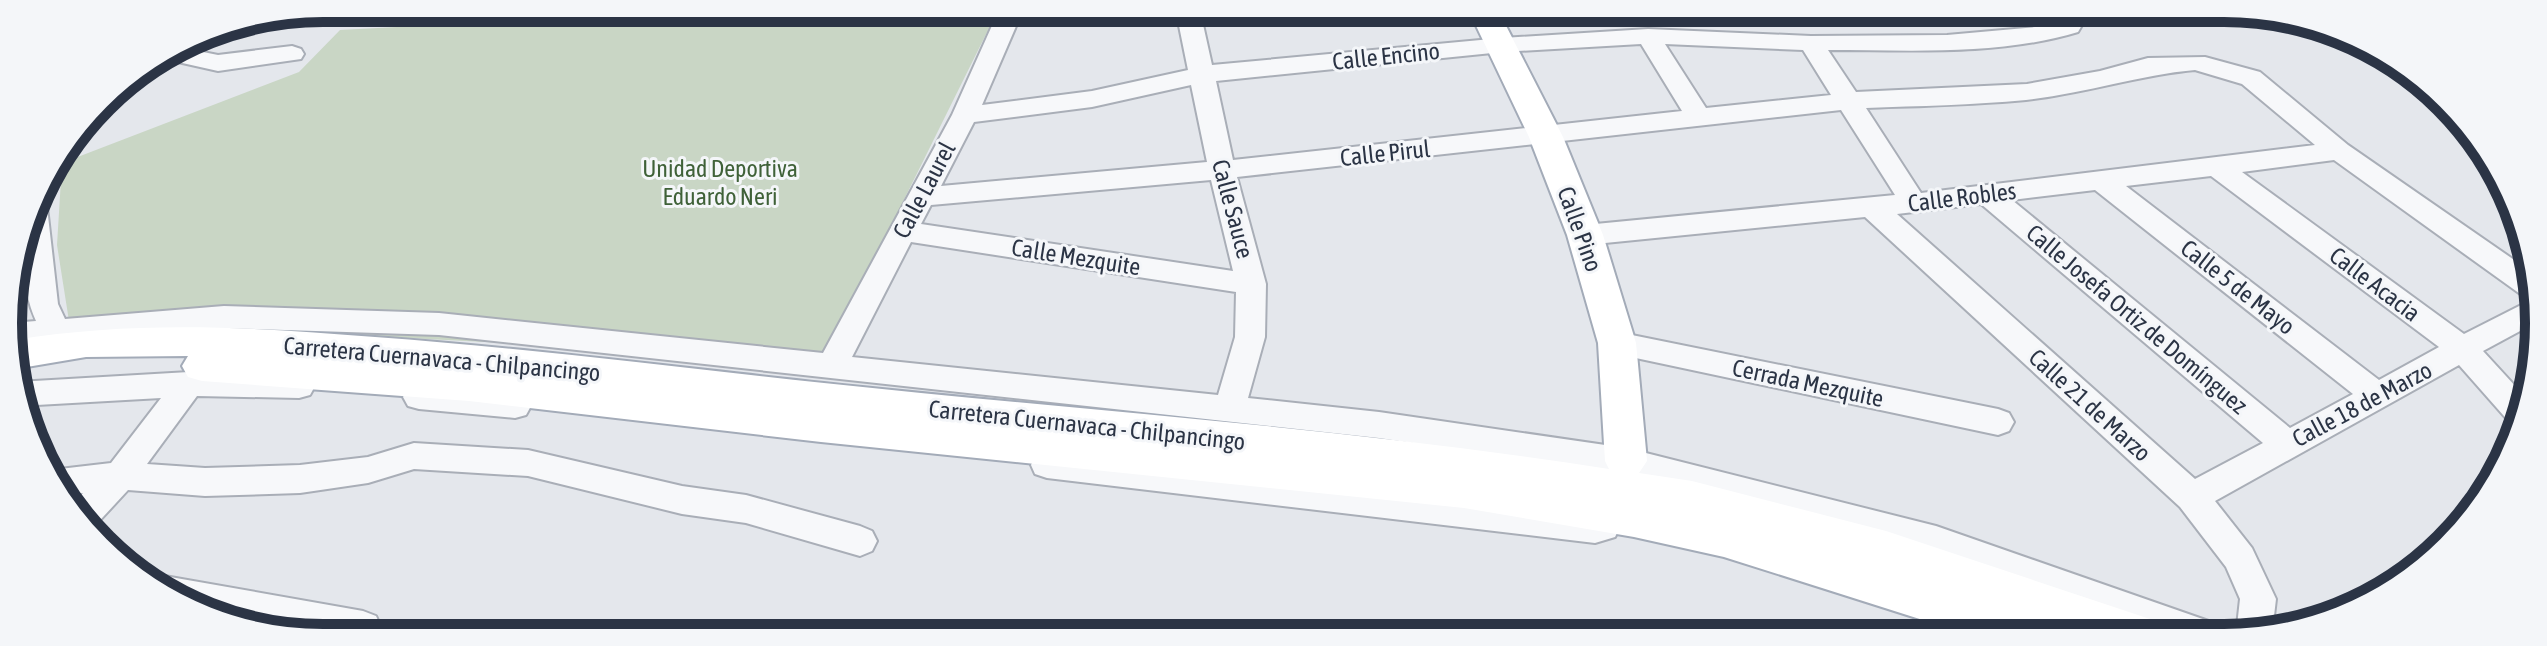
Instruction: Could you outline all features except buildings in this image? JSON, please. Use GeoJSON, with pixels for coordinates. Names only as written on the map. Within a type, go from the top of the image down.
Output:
{"type":"FeatureCollection","features":[{"type":"Feature","properties":{"kind":"main road","name":"Calle Pino"},"geometry":{"type":"LineString","coordinates":[[1489,22],[1546,137],[1585,235],[1617,343],[1626,461]]}},
{"type":"Feature","properties":{"kind":"main road","name":"Carretera Cuernavaca - Chilpancingo"},"geometry":{"type":"LineString","coordinates":[[24,353],[86,343],[244,341],[484,360],[827,399],[1471,464],[1707,503],[1886,550],[2107,624]]}},
{"type":"Feature","properties":{"kind":"main road","name":"Carretera Cuernavaca - Chilpancingo"},"geometry":{"type":"LineString","coordinates":[[27,374],[71,368],[226,365],[469,386],[821,426],[1464,491],[1634,519],[1724,539],[2000,624]]}},
{"type":"Feature","properties":{"kind":"street","name":"Calle Laurel"},"geometry":{"type":"LineString","coordinates":[[831,367],[965,115],[1006,22]]}},
{"type":"Feature","properties":{"kind":"street","name":"Calle Sauce"},"geometry":{"type":"LineString","coordinates":[[1191,22],[1222,170],[1251,284],[1250,337],[1230,408]]}},
{"type":"Feature","properties":{"kind":"street","name":"Calle Encino"},"geometry":{"type":"LineString","coordinates":[[965,115],[1092,99],[1203,74],[1502,45],[1648,36],[1811,43],[1947,42],[2049,33],[2069,27],[2072,22]]}},
{"type":"Feature","properties":{"kind":"street"},"geometry":{"type":"LineString","coordinates":[[1648,36],[1699,118]]}},
{"type":"Feature","properties":{"kind":"street"},"geometry":{"type":"LineString","coordinates":[[1811,43],[1914,203]]}},
{"type":"Feature","properties":{"kind":"street"},"geometry":{"type":"LineString","coordinates":[[184,56],[218,63],[292,54]]}},
{"type":"Feature","properties":{"kind":"street","name":"Calle Pirul"},"geometry":{"type":"LineString","coordinates":[[920,197],[1546,137],[1848,101],[2027,92],[2102,79],[2148,66],[2196,62],[2251,78],[2339,151],[2521,280]]}},
{"type":"Feature","properties":{"kind":"street","name":"Calle Robles"},"geometry":{"type":"LineString","coordinates":[[1585,235],[1914,203],[2339,151]]}},
{"type":"Feature","properties":{"kind":"street","name":"Calle Acacia"},"geometry":{"type":"LineString","coordinates":[[2216,166],[2464,350],[2514,406]]}},
{"type":"Feature","properties":{"kind":"street","name":"Calle 5 de Mayo"},"geometry":{"type":"LineString","coordinates":[[2100,180],[2376,395]]}},
{"type":"Feature","properties":{"kind":"street","name":"Calle Josefa Ortiz de Domínguez"},"geometry":{"type":"LineString","coordinates":[[1987,194],[2287,444]]}},
{"type":"Feature","properties":{"kind":"street","name":"Calle 21 de Marzo"},"geometry":{"type":"LineString","coordinates":[[1870,206],[2192,497],[2240,558],[2258,599],[2255,622]]}},
{"type":"Feature","properties":{"kind":"street"},"geometry":{"type":"LineString","coordinates":[[36,231],[43,304],[54,328]]}},
{"type":"Feature","properties":{"kind":"street","name":"Calle Mezquite"},"geometry":{"type":"LineString","coordinates":[[901,231],[1251,284]]}},
{"type":"Feature","properties":{"kind":"street","name":"Calle 18 de Marzo"},"geometry":{"type":"LineString","coordinates":[[2192,497],[2525,315]]}},
{"type":"Feature","properties":{"kind":"street"},"geometry":{"type":"LineString","coordinates":[[22,333],[224,317],[439,324],[1379,425],[1626,461],[1936,541],[2173,624]]}},
{"type":"Feature","properties":{"kind":"street","name":"Cerrada Mezquite"},"geometry":{"type":"LineString","coordinates":[[1617,343],[1998,422]]}},
{"type":"Feature","properties":{"kind":"street"},"geometry":{"type":"LineString","coordinates":[[88,510],[120,476],[189,384]]}},
{"type":"Feature","properties":{"kind":"street"},"geometry":{"type":"LineString","coordinates":[[30,393],[189,384],[298,386],[503,404],[1595,529],[1634,519]]}},
{"type":"Feature","properties":{"kind":"street"},"geometry":{"type":"LineString","coordinates":[[67,481],[120,476],[205,482],[300,479],[368,470],[414,456],[528,463],[682,500],[746,509],[860,541]]}},
{"type":"Feature","properties":{"kind":"street"},"geometry":{"type":"LineString","coordinates":[[200,597],[346,624]]}},
{"type":"Feature","properties":{"kind":"green space","name":"Unidad Deportiva Eduardo Neri"},"geometry":{"type":"Polygon","coordinates":[[[492,22],[992,22],[825,359],[69,321],[57,245],[61,173],[70,160],[299,72],[340,30],[492,22]]]}}]}
